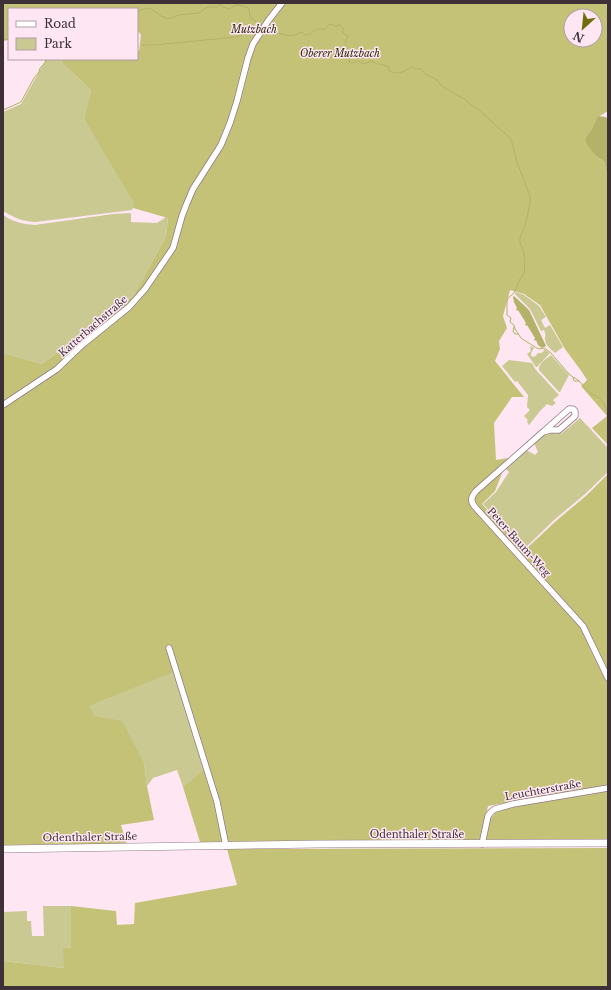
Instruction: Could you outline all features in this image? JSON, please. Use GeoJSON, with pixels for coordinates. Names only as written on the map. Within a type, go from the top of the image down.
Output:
{"type":"FeatureCollection","features":[{"type":"Feature","properties":{"kind":"main road","name":"Odenthaler Straße"},"geometry":{"type":"LineString","coordinates":[[3,848],[608,843]]}},
{"type":"Feature","properties":{"kind":"street","name":"Katterbachstraße"},"geometry":{"type":"LineString","coordinates":[[3,405],[57,368],[82,345],[129,307],[145,289],[173,248],[182,216],[193,189],[221,145],[237,101],[253,44],[260,32],[282,3]]}},
{"type":"Feature","properties":{"kind":"street","name":"Peter-Baum-Weg"},"geometry":{"type":"LineString","coordinates":[[543,432],[559,430],[575,416],[575,411],[573,409],[569,409],[476,491],[472,498],[472,502],[583,626],[608,678]]}},
{"type":"Feature","properties":{"kind":"street"},"geometry":{"type":"LineString","coordinates":[[169,648],[217,802],[226,846]]}},
{"type":"Feature","properties":{"kind":"street","name":"Leuchterstraße"},"geometry":{"type":"LineString","coordinates":[[482,844],[488,816],[495,809],[513,804],[608,788]]}},
{"type":"Feature","properties":{"kind":"green space","name":"Oberer Mutzbach"},"geometry":{"type":"Polygon","coordinates":[[[3,3],[608,3],[608,111],[598,117],[586,137],[597,157],[604,161],[608,173],[608,445],[592,428],[607,416],[581,386],[587,380],[565,349],[540,305],[524,294],[510,290],[503,316],[507,328],[499,341],[500,349],[495,361],[524,397],[512,397],[494,423],[496,460],[508,458],[495,491],[482,504],[524,551],[587,495],[608,474],[608,786],[488,806],[481,840],[200,842],[183,787],[204,770],[173,672],[90,706],[94,716],[122,721],[144,763],[154,820],[121,825],[127,844],[3,845],[3,353],[42,364],[133,296],[166,236],[168,218],[133,208],[134,203],[84,119],[91,90],[61,62],[62,60],[138,60],[141,35],[138,31],[138,8],[8,8],[8,40],[3,41],[3,3]]]}},
{"type":"Feature","properties":{"kind":"green space"},"geometry":{"type":"Polygon","coordinates":[[[44,60],[62,60],[61,62],[91,90],[84,119],[135,203],[132,210],[35,222],[18,219],[3,211],[3,112],[21,104],[45,61],[44,60]]]}},
{"type":"Feature","properties":{"kind":"green space"},"geometry":{"type":"Polygon","coordinates":[[[130,213],[131,222],[157,223],[166,217],[168,218],[166,236],[133,296],[42,364],[3,353],[3,215],[18,222],[35,225],[130,213]]]}},
{"type":"Feature","properties":{"kind":"green space"},"geometry":{"type":"Polygon","coordinates":[[[516,292],[524,295],[539,306],[546,317],[541,320],[545,328],[550,325],[563,347],[555,353],[546,344],[544,330],[541,331],[530,309],[515,294],[516,292]]]}},
{"type":"Feature","properties":{"kind":"green space"},"geometry":{"type":"Polygon","coordinates":[[[531,346],[534,348],[531,353],[532,357],[543,352],[544,349],[550,353],[537,367],[527,354],[531,351],[531,346]]]}},
{"type":"Feature","properties":{"kind":"green space"},"geometry":{"type":"Polygon","coordinates":[[[551,355],[569,375],[560,392],[539,370],[541,364],[551,355]]]}},
{"type":"Feature","properties":{"kind":"green space"},"geometry":{"type":"Polygon","coordinates":[[[509,360],[532,363],[536,370],[559,395],[553,400],[556,403],[552,406],[547,404],[529,425],[528,420],[524,416],[530,410],[527,407],[528,395],[502,366],[509,360]]]}},
{"type":"Feature","properties":{"kind":"green space"},"geometry":{"type":"Polygon","coordinates":[[[580,418],[608,448],[608,472],[524,549],[483,504],[496,492],[509,472],[505,468],[525,451],[535,455],[538,452],[534,443],[545,434],[559,431],[561,434],[580,418]]]}},
{"type":"Feature","properties":{"kind":"green space"},"geometry":{"type":"Polygon","coordinates":[[[174,671],[204,771],[183,787],[177,770],[153,778],[147,786],[144,763],[93,716],[90,706],[174,671]]]}},
{"type":"Feature","properties":{"kind":"green space"},"geometry":{"type":"Polygon","coordinates":[[[608,790],[607,839],[485,840],[490,819],[498,810],[523,804],[608,790]]]}},
{"type":"Feature","properties":{"kind":"green space"},"geometry":{"type":"Polygon","coordinates":[[[608,848],[608,987],[3,987],[3,961],[64,968],[63,947],[71,948],[71,906],[116,911],[117,925],[134,924],[135,903],[237,885],[227,849],[608,848]]]}},
{"type":"Feature","properties":{"kind":"green space"},"geometry":{"type":"Polygon","coordinates":[[[43,906],[71,906],[71,948],[64,947],[64,968],[3,961],[3,912],[27,911],[27,921],[31,921],[32,936],[44,936],[43,906]]]}},
{"type":"Feature","properties":{"kind":"shaded area"},"geometry":{"type":"Polygon","coordinates":[[[598,116],[606,117],[608,121],[608,173],[604,161],[597,157],[586,143],[586,137],[592,129],[598,116]]]}},
{"type":"Feature","properties":{"kind":"shaded area"},"geometry":{"type":"Polygon","coordinates":[[[514,296],[529,310],[546,346],[542,348],[538,345],[536,340],[535,341],[535,338],[516,309],[514,296]]]}},
{"type":"Feature","properties":{"kind":"waterway","name":"Mutzbach"},"geometry":{"type":"LineString","coordinates":[[138,11],[150,8],[168,19],[179,15],[199,13],[207,7],[217,7],[221,4],[223,7],[230,9],[239,5],[249,8],[250,17],[262,26]]}},
{"type":"Feature","properties":{"kind":"waterway","name":"Mutzbach"},"geometry":{"type":"LineString","coordinates":[[267,29],[292,36],[302,32],[305,35],[310,34],[317,29],[325,29],[330,24],[335,26],[340,25],[343,28],[343,33],[348,36],[346,47],[351,52],[349,62],[353,63],[358,61],[364,64],[372,61],[389,67],[388,70],[395,73],[400,73],[412,67],[415,69],[421,69],[425,74],[437,80],[443,87],[466,100],[479,110],[511,139],[517,162],[530,196],[530,204],[526,222],[520,238],[525,260],[524,273],[514,293],[508,298],[507,315],[511,318],[510,322],[514,325],[521,338],[539,349],[544,348],[550,352],[569,374],[578,380],[590,393],[603,402],[608,413]]}},
{"type":"Feature","properties":{"kind":"waterway"},"geometry":{"type":"LineString","coordinates":[[142,45],[236,37],[248,33],[259,25]]}},
{"type":"Feature","properties":{"kind":"waterway","name":"Mutzbach"},"geometry":{"type":"LineString","coordinates":[[3,40],[8,39]]}},
{"type":"Feature","properties":{"kind":"waterway"},"geometry":{"type":"LineString","coordinates":[[3,110],[21,102],[40,68],[46,62],[45,60]]}},
{"type":"Feature","properties":{"kind":"waterway","name":"Mutzbach"},"geometry":{"type":"LineString","coordinates":[[514,327],[513,331],[515,334],[518,334]]}},
{"type":"Feature","properties":{"kind":"waterway","name":"Mutzbach"},"geometry":{"type":"LineString","coordinates":[[573,378],[574,381],[579,381]]}}]}
